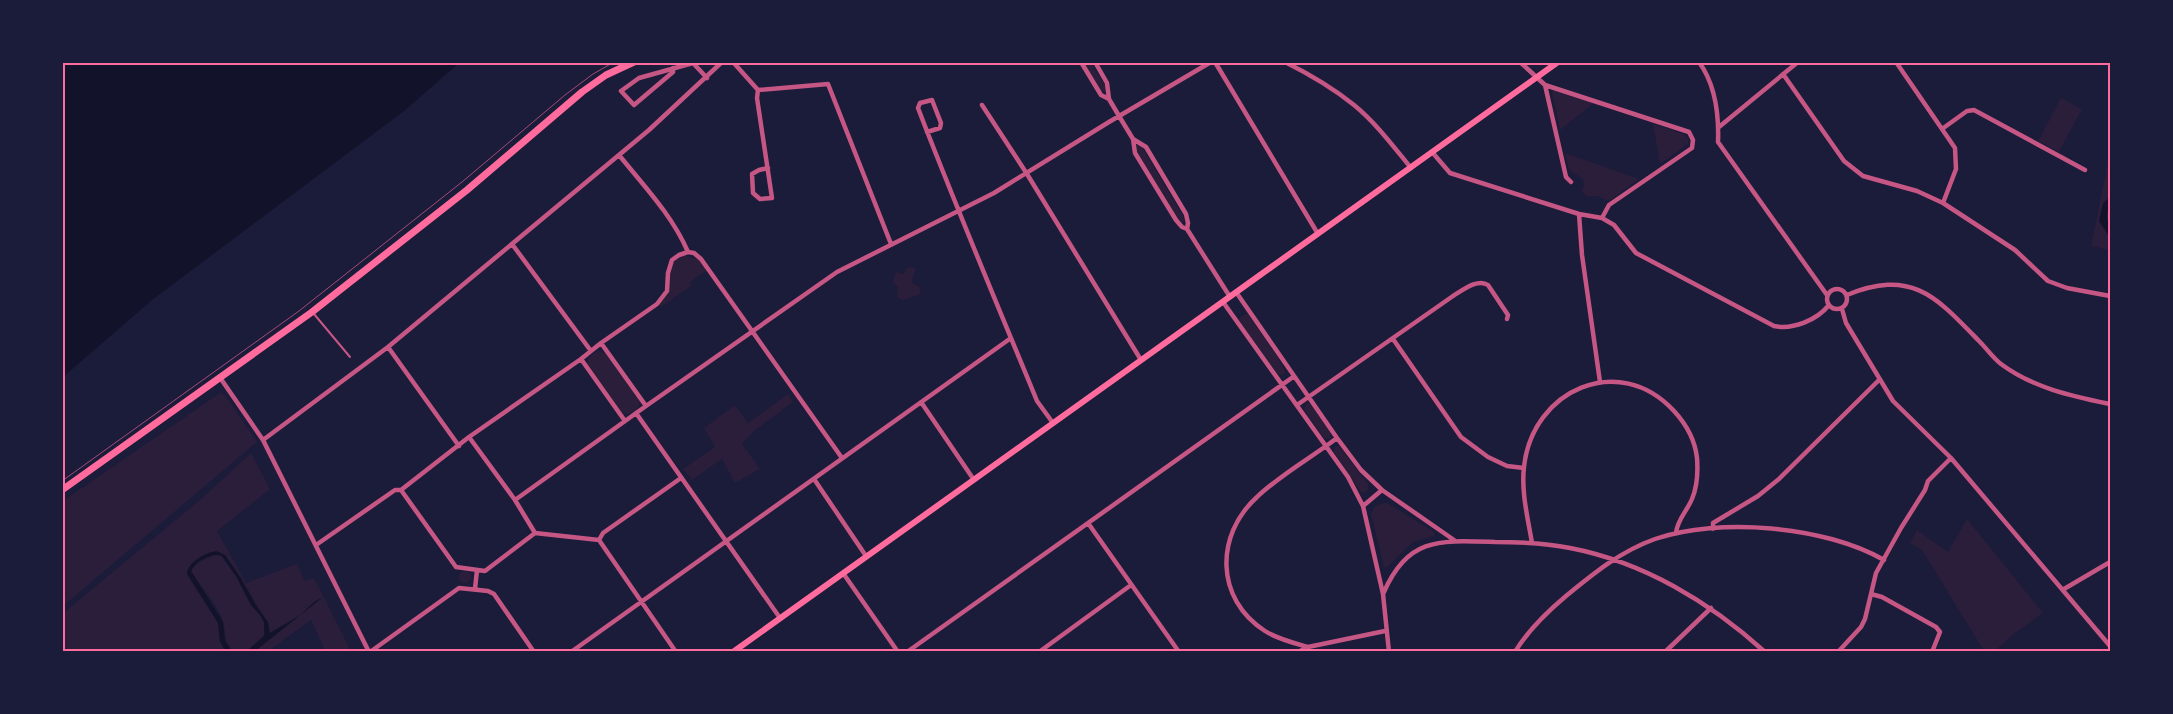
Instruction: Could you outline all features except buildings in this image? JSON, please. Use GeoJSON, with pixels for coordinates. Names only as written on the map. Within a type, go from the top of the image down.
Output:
{"type":"FeatureCollection","features":[{"type":"Feature","properties":{"kind":"main road"},"geometry":{"type":"LineString","coordinates":[[62,490],[312,312],[468,190],[582,92],[606,75],[634,62]]}},
{"type":"Feature","properties":{"kind":"main road"},"geometry":{"type":"LineString","coordinates":[[733,652],[1558,62]]}},
{"type":"Feature","properties":{"kind":"street"},"geometry":{"type":"LineString","coordinates":[[263,440],[388,347],[619,155],[707,78],[722,62]]}},
{"type":"Feature","properties":{"kind":"street"},"geometry":{"type":"LineString","coordinates":[[733,62],[758,90],[757,98],[768,168],[772,198],[760,199],[753,193],[752,174],[768,168]]}},
{"type":"Feature","properties":{"kind":"street"},"geometry":{"type":"LineString","coordinates":[[1081,62],[1101,95],[1109,99]]}},
{"type":"Feature","properties":{"kind":"street"},"geometry":{"type":"LineString","coordinates":[[1095,62],[1107,83],[1109,99],[1134,139],[1146,147],[1186,214],[1187,228]]}},
{"type":"Feature","properties":{"kind":"street"},"geometry":{"type":"LineString","coordinates":[[515,500],[837,272],[959,212],[1027,174],[1211,62]]}},
{"type":"Feature","properties":{"kind":"street"},"geometry":{"type":"LineString","coordinates":[[1215,62],[1318,234]]}},
{"type":"Feature","properties":{"kind":"street"},"geometry":{"type":"LineString","coordinates":[[1285,62],[1354,105],[1376,126],[1411,168]]}},
{"type":"Feature","properties":{"kind":"street"},"geometry":{"type":"LineString","coordinates":[[1520,62],[1545,85],[1690,132],[1693,140],[1692,148],[1609,205],[1602,218]]}},
{"type":"Feature","properties":{"kind":"street"},"geometry":{"type":"LineString","coordinates":[[1699,62],[1711,86],[1718,127],[1718,142],[1827,295],[1828,305]]}},
{"type":"Feature","properties":{"kind":"street"},"geometry":{"type":"LineString","coordinates":[[1718,127],[1798,62]]}},
{"type":"Feature","properties":{"kind":"street"},"geometry":{"type":"LineString","coordinates":[[1896,62],[1955,148],[1957,158],[1956,169],[1943,202]]}},
{"type":"Feature","properties":{"kind":"street"},"geometry":{"type":"LineString","coordinates":[[673,68],[674,72],[634,105],[622,91],[639,78],[673,68],[693,63],[707,78]]}},
{"type":"Feature","properties":{"kind":"street"},"geometry":{"type":"LineString","coordinates":[[1783,74],[1852,169],[1873,179],[1909,189],[1943,202],[2015,250],[2048,280],[2067,288],[2110,296]]}},
{"type":"Feature","properties":{"kind":"street"},"geometry":{"type":"LineString","coordinates":[[758,90],[828,84],[891,244]]}},
{"type":"Feature","properties":{"kind":"street"},"geometry":{"type":"LineString","coordinates":[[1545,85],[1566,177],[1570,182]]}},
{"type":"Feature","properties":{"kind":"street"},"geometry":{"type":"LineString","coordinates":[[927,132],[940,128],[941,123],[932,100],[920,103],[918,108],[927,132],[959,212],[1037,402],[1053,423]]}},
{"type":"Feature","properties":{"kind":"street"},"geometry":{"type":"LineString","coordinates":[[982,105],[1027,174],[1141,360]]}},
{"type":"Feature","properties":{"kind":"street"},"geometry":{"type":"LineString","coordinates":[[1942,129],[1967,111],[1974,110],[2085,170]]}},
{"type":"Feature","properties":{"kind":"street"},"geometry":{"type":"LineString","coordinates":[[1134,139],[1135,154],[1176,220],[1187,228],[1230,297]]}},
{"type":"Feature","properties":{"kind":"street"},"geometry":{"type":"LineString","coordinates":[[1432,152],[1450,173],[1579,214],[1602,218],[1614,225],[1636,252],[1774,326],[1786,328],[1802,324],[1820,313],[1828,305]]}},
{"type":"Feature","properties":{"kind":"street"},"geometry":{"type":"LineString","coordinates":[[619,155],[664,210],[688,252]]}},
{"type":"Feature","properties":{"kind":"street"},"geometry":{"type":"LineString","coordinates":[[1579,214],[1582,255],[1600,382]]}},
{"type":"Feature","properties":{"kind":"street"},"geometry":{"type":"LineString","coordinates":[[512,244],[591,351]]}},
{"type":"Feature","properties":{"kind":"street"},"geometry":{"type":"LineString","coordinates":[[316,545],[394,490],[401,490],[469,437],[581,360],[602,342],[657,304],[666,291],[672,260],[688,252],[694,253],[701,259],[842,458]]}},
{"type":"Feature","properties":{"kind":"street"},"geometry":{"type":"LineString","coordinates":[[1297,405],[1453,296],[1478,282],[1484,282],[1488,285],[1508,315],[1506,319]]}},
{"type":"Feature","properties":{"kind":"street"},"geometry":{"type":"LineString","coordinates":[[1847,295],[1879,285],[1892,284],[1916,289],[1939,301],[2000,363],[2026,380],[2056,392],[2110,404]]}},
{"type":"Feature","properties":{"kind":"street"},"geometry":{"type":"LineString","coordinates":[[1820,285],[1832,290],[1840,289],[1847,295],[1847,302],[1842,309]]}},
{"type":"Feature","properties":{"kind":"street"},"geometry":{"type":"LineString","coordinates":[[1827,295],[1832,290]]}},
{"type":"Feature","properties":{"kind":"street"},"geometry":{"type":"LineString","coordinates":[[1236,292],[1307,397],[1362,470],[1382,490],[1454,540]]}},
{"type":"Feature","properties":{"kind":"street"},"geometry":{"type":"LineString","coordinates":[[1223,302],[1348,477],[1363,506],[1383,594],[1389,652]]}},
{"type":"Feature","properties":{"kind":"street"},"geometry":{"type":"LineString","coordinates":[[1828,305],[1835,309],[1842,309]]}},
{"type":"Feature","properties":{"kind":"street"},"geometry":{"type":"LineString","coordinates":[[1842,309],[1846,324],[1893,401],[1951,458],[2110,646]]}},
{"type":"Feature","properties":{"kind":"street"},"geometry":{"type":"LineString","coordinates":[[571,652],[1012,338]]}},
{"type":"Feature","properties":{"kind":"street"},"geometry":{"type":"LineString","coordinates":[[1393,339],[1461,437],[1488,457],[1508,466],[1524,468]]}},
{"type":"Feature","properties":{"kind":"street"},"geometry":{"type":"LineString","coordinates":[[602,342],[646,406]]}},
{"type":"Feature","properties":{"kind":"street"},"geometry":{"type":"LineString","coordinates":[[388,347],[459,446]]}},
{"type":"Feature","properties":{"kind":"street"},"geometry":{"type":"LineString","coordinates":[[581,360],[625,421]]}},
{"type":"Feature","properties":{"kind":"street"},"geometry":{"type":"LineString","coordinates":[[907,652],[1293,377]]}},
{"type":"Feature","properties":{"kind":"street"},"geometry":{"type":"LineString","coordinates":[[220,379],[263,440],[370,652],[459,588],[494,594],[534,652]]}},
{"type":"Feature","properties":{"kind":"street"},"geometry":{"type":"LineString","coordinates":[[1713,529],[1713,523],[1758,496],[1779,479],[1880,380]]}},
{"type":"Feature","properties":{"kind":"street"},"geometry":{"type":"LineString","coordinates":[[1532,543],[1525,504],[1524,468],[1535,428],[1549,408],[1582,387],[1600,382],[1626,384],[1649,391],[1666,402],[1691,434],[1697,456],[1698,474],[1692,498],[1677,526],[1676,533]]}},
{"type":"Feature","properties":{"kind":"street"},"geometry":{"type":"LineString","coordinates":[[921,402],[974,480]]}},
{"type":"Feature","properties":{"kind":"street"},"geometry":{"type":"LineString","coordinates":[[636,413],[780,618]]}},
{"type":"Feature","properties":{"kind":"street"},"geometry":{"type":"LineString","coordinates":[[469,437],[515,500],[536,533]]}},
{"type":"Feature","properties":{"kind":"street"},"geometry":{"type":"LineString","coordinates":[[1308,647],[1287,641],[1265,631],[1249,618],[1230,588],[1226,568],[1226,548],[1232,528],[1256,497],[1337,438]]}},
{"type":"Feature","properties":{"kind":"street"},"geometry":{"type":"LineString","coordinates":[[1838,652],[1861,627],[1865,619],[1876,572],[1925,490],[1928,481],[1951,458]]}},
{"type":"Feature","properties":{"kind":"street"},"geometry":{"type":"LineString","coordinates":[[600,540],[603,533],[681,478]]}},
{"type":"Feature","properties":{"kind":"street"},"geometry":{"type":"LineString","coordinates":[[814,479],[866,556]]}},
{"type":"Feature","properties":{"kind":"street"},"geometry":{"type":"LineString","coordinates":[[401,490],[456,566],[485,571],[536,533],[600,540],[676,652]]}},
{"type":"Feature","properties":{"kind":"street"},"geometry":{"type":"LineString","coordinates":[[1363,506],[1382,490]]}},
{"type":"Feature","properties":{"kind":"street"},"geometry":{"type":"LineString","coordinates":[[1088,523],[1177,650],[1171,652]]}},
{"type":"Feature","properties":{"kind":"street"},"geometry":{"type":"LineString","coordinates":[[1515,652],[1535,625],[1588,578],[1613,559],[1655,539],[1676,533],[1713,529],[1754,528],[1793,530],[1833,539],[1868,550],[1884,560]]}},
{"type":"Feature","properties":{"kind":"street"},"geometry":{"type":"LineString","coordinates":[[1383,594],[1390,578],[1403,562],[1414,552],[1428,545],[1454,540],[1532,543],[1569,548],[1613,559],[1684,591],[1711,608],[1765,652]]}},
{"type":"Feature","properties":{"kind":"street"},"geometry":{"type":"LineString","coordinates":[[2064,590],[2110,562]]}},
{"type":"Feature","properties":{"kind":"street"},"geometry":{"type":"LineString","coordinates":[[475,590],[477,570]]}},
{"type":"Feature","properties":{"kind":"street"},"geometry":{"type":"LineString","coordinates":[[843,574],[898,652]]}},
{"type":"Feature","properties":{"kind":"street"},"geometry":{"type":"LineString","coordinates":[[1039,652],[1131,585]]}},
{"type":"Feature","properties":{"kind":"street"},"geometry":{"type":"LineString","coordinates":[[1871,594],[1882,597],[1936,627],[1940,632],[1940,636],[1932,652]]}},
{"type":"Feature","properties":{"kind":"street"},"geometry":{"type":"LineString","coordinates":[[1665,652],[1711,608]]}},
{"type":"Feature","properties":{"kind":"street"},"geometry":{"type":"LineString","coordinates":[[1298,652],[1308,647],[1386,631]]}},
{"type":"Feature","properties":{"kind":"lane"},"geometry":{"type":"LineString","coordinates":[[312,312],[350,357]]}},
{"type":"Feature","properties":{"kind":"shaded area"},"geometry":{"type":"Polygon","coordinates":[[[63,62],[459,63],[404,111],[152,300],[63,377],[63,62]]]}},
{"type":"Feature","properties":{"kind":"shaded area"},"geometry":{"type":"Polygon","coordinates":[[[1083,63],[1091,63],[1105,85],[1105,92],[1100,90],[1083,63]]]}},
{"type":"Feature","properties":{"kind":"shaded area"},"geometry":{"type":"Polygon","coordinates":[[[1553,90],[1594,103],[1560,130],[1552,93],[1553,90]]]}},
{"type":"Feature","properties":{"kind":"shaded area"},"geometry":{"type":"Polygon","coordinates":[[[2061,98],[2082,109],[2059,152],[2038,141],[2061,98]]]}},
{"type":"Feature","properties":{"kind":"shaded area"},"geometry":{"type":"Polygon","coordinates":[[[1653,124],[1684,134],[1688,138],[1688,144],[1660,164],[1653,124]]]}},
{"type":"Feature","properties":{"kind":"shaded area"},"geometry":{"type":"Polygon","coordinates":[[[1137,144],[1142,147],[1183,216],[1184,223],[1178,219],[1137,151],[1137,144]]]}},
{"type":"Feature","properties":{"kind":"shaded area"},"geometry":{"type":"Polygon","coordinates":[[[1565,153],[1639,179],[1609,201],[1598,196],[1586,196],[1582,191],[1583,179],[1569,170],[1565,153]]]}},
{"type":"Feature","properties":{"kind":"shaded area"},"geometry":{"type":"Polygon","coordinates":[[[2110,153],[2110,250],[2091,246],[2110,153]]]}},
{"type":"Feature","properties":{"kind":"shaded area"},"geometry":{"type":"Polygon","coordinates":[[[2110,197],[2107,217],[2110,238],[2099,221],[2103,203],[2110,197]]]}},
{"type":"Feature","properties":{"kind":"shaded area"},"geometry":{"type":"Polygon","coordinates":[[[684,255],[698,259],[707,270],[689,283],[691,286],[661,307],[659,304],[668,290],[673,264],[684,255]]]}},
{"type":"Feature","properties":{"kind":"shaded area"},"geometry":{"type":"Polygon","coordinates":[[[912,267],[916,269],[912,283],[919,286],[921,294],[904,300],[900,299],[897,296],[898,287],[893,282],[896,272],[904,274],[907,268],[912,267]]]}},
{"type":"Feature","properties":{"kind":"shaded area"},"geometry":{"type":"Polygon","coordinates":[[[1247,313],[1278,357],[1285,372],[1283,375],[1278,374],[1238,319],[1247,313]]]}},
{"type":"Feature","properties":{"kind":"shaded area"},"geometry":{"type":"Polygon","coordinates":[[[597,351],[606,353],[640,400],[638,409],[632,413],[626,414],[621,412],[587,364],[589,357],[597,351]]]}},
{"type":"Feature","properties":{"kind":"shaded area"},"geometry":{"type":"Polygon","coordinates":[[[220,393],[225,395],[257,442],[63,606],[63,501],[220,393]]]}},
{"type":"Feature","properties":{"kind":"shaded area"},"geometry":{"type":"Polygon","coordinates":[[[788,394],[793,402],[754,431],[742,444],[760,469],[735,483],[722,459],[692,480],[683,469],[715,447],[704,428],[735,405],[748,423],[788,394]]]}},
{"type":"Feature","properties":{"kind":"shaded area"},"geometry":{"type":"Polygon","coordinates":[[[1306,403],[1311,404],[1331,433],[1330,439],[1324,438],[1304,410],[1306,403]]]}},
{"type":"Feature","properties":{"kind":"shaded area"},"geometry":{"type":"Polygon","coordinates":[[[1339,446],[1368,484],[1368,490],[1365,493],[1361,492],[1334,452],[1335,447],[1339,446]]]}},
{"type":"Feature","properties":{"kind":"shaded area"},"geometry":{"type":"Polygon","coordinates":[[[251,453],[270,489],[217,531],[246,583],[297,564],[305,581],[314,578],[351,651],[325,651],[311,620],[268,651],[255,651],[323,597],[299,616],[270,633],[248,589],[216,551],[187,570],[218,623],[220,641],[225,651],[63,651],[62,614],[200,500],[251,453]]]}},
{"type":"Feature","properties":{"kind":"shaded area"},"geometry":{"type":"Polygon","coordinates":[[[1387,503],[1434,532],[1434,536],[1413,542],[1386,568],[1384,567],[1371,514],[1377,506],[1387,503]]]}},
{"type":"Feature","properties":{"kind":"shaded area"},"geometry":{"type":"Polygon","coordinates":[[[1967,519],[2043,613],[2011,636],[1995,651],[1984,651],[1922,550],[1910,543],[1917,530],[1948,552],[1967,519]]]}},
{"type":"Feature","properties":{"kind":"shaded area"},"geometry":{"type":"Polygon","coordinates":[[[216,551],[225,555],[241,578],[255,604],[268,622],[270,633],[299,616],[314,602],[323,597],[255,651],[247,651],[264,636],[264,622],[251,605],[236,576],[222,556],[213,555],[204,559],[196,564],[191,571],[223,622],[225,641],[232,651],[225,651],[220,641],[218,623],[187,574],[194,562],[216,551]]]}},
{"type":"Feature","properties":{"kind":"shaded area"},"geometry":{"type":"Polygon","coordinates":[[[216,554],[221,556],[236,576],[251,605],[264,622],[264,636],[247,651],[232,651],[226,640],[223,622],[218,609],[191,571],[196,564],[216,554]]]}},
{"type":"Feature","properties":{"kind":"shaded area"},"geometry":{"type":"Polygon","coordinates":[[[463,571],[467,571],[471,577],[467,583],[463,583],[459,579],[459,575],[463,571]]]}},
{"type":"Feature","properties":{"kind":"tram line"},"geometry":{"type":"LineString","coordinates":[[62,481],[299,311],[462,182],[565,95],[593,74],[614,62]]}}]}
